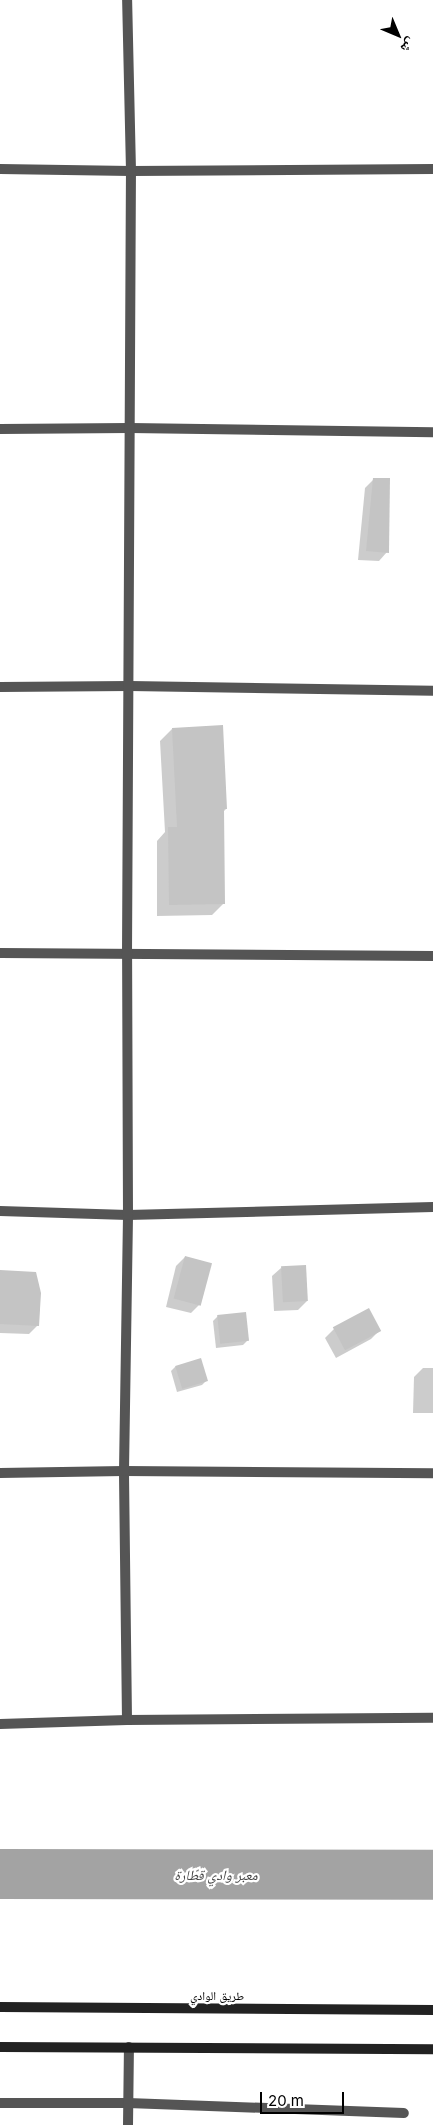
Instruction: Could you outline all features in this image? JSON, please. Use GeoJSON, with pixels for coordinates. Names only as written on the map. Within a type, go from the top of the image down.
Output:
{"type":"FeatureCollection","features":[{"type":"Feature","properties":{"kind":"main road","name":"طريق الوادي"},"geometry":{"type":"LineString","coordinates":[[0,2007],[433,2010]]}},
{"type":"Feature","properties":{"kind":"main road"},"geometry":{"type":"LineString","coordinates":[[0,2047],[433,2050]]}},
{"type":"Feature","properties":{"kind":"street"},"geometry":{"type":"LineString","coordinates":[[127,0],[130,171],[128,1215],[124,1471],[127,1720]]}},
{"type":"Feature","properties":{"kind":"street"},"geometry":{"type":"LineString","coordinates":[[0,169],[130,171],[433,169]]}},
{"type":"Feature","properties":{"kind":"street"},"geometry":{"type":"LineString","coordinates":[[0,429],[130,428],[433,432]]}},
{"type":"Feature","properties":{"kind":"street"},"geometry":{"type":"LineString","coordinates":[[0,687],[130,686],[433,691]]}},
{"type":"Feature","properties":{"kind":"street"},"geometry":{"type":"LineString","coordinates":[[0,953],[433,956]]}},
{"type":"Feature","properties":{"kind":"street"},"geometry":{"type":"LineString","coordinates":[[0,1211],[128,1215],[433,1207]]}},
{"type":"Feature","properties":{"kind":"street"},"geometry":{"type":"LineString","coordinates":[[0,1473],[124,1471],[433,1474]]}},
{"type":"Feature","properties":{"kind":"street"},"geometry":{"type":"LineString","coordinates":[[0,1724],[127,1720],[433,1718]]}},
{"type":"Feature","properties":{"kind":"street"},"geometry":{"type":"LineString","coordinates":[[128,2125],[129,2047]]}},
{"type":"Feature","properties":{"kind":"street"},"geometry":{"type":"LineString","coordinates":[[0,2103],[128,2103],[404,2113]]}},
{"type":"Feature","properties":{"kind":"building"},"geometry":{"type":"Polygon","coordinates":[[[373,478],[390,478],[389,553],[366,551],[373,478]]]}},
{"type":"Feature","properties":{"kind":"building"},"geometry":{"type":"Polygon","coordinates":[[[223,725],[227,809],[224,809],[225,904],[169,905],[168,827],[177,827],[172,728],[223,725]]]}},
{"type":"Feature","properties":{"kind":"building"},"geometry":{"type":"Polygon","coordinates":[[[185,1256],[212,1263],[201,1306],[174,1299],[185,1256]]]}},
{"type":"Feature","properties":{"kind":"building"},"geometry":{"type":"Polygon","coordinates":[[[306,1265],[308,1301],[283,1302],[281,1266],[306,1265]]]}},
{"type":"Feature","properties":{"kind":"building"},"geometry":{"type":"Polygon","coordinates":[[[0,1270],[36,1272],[41,1293],[39,1326],[0,1324],[0,1270]]]}},
{"type":"Feature","properties":{"kind":"building"},"geometry":{"type":"Polygon","coordinates":[[[369,1308],[381,1331],[345,1350],[333,1327],[369,1308]]]}},
{"type":"Feature","properties":{"kind":"building"},"geometry":{"type":"Polygon","coordinates":[[[246,1312],[249,1341],[220,1344],[217,1315],[246,1312]]]}},
{"type":"Feature","properties":{"kind":"building"},"geometry":{"type":"Polygon","coordinates":[[[201,1358],[208,1381],[182,1389],[175,1366],[201,1358]]]}},
{"type":"Feature","properties":{"kind":"waterway","name":"معبر وادي قطّارة"},"geometry":{"type":"LineString","coordinates":[[0,1874],[433,1875]]}}]}
